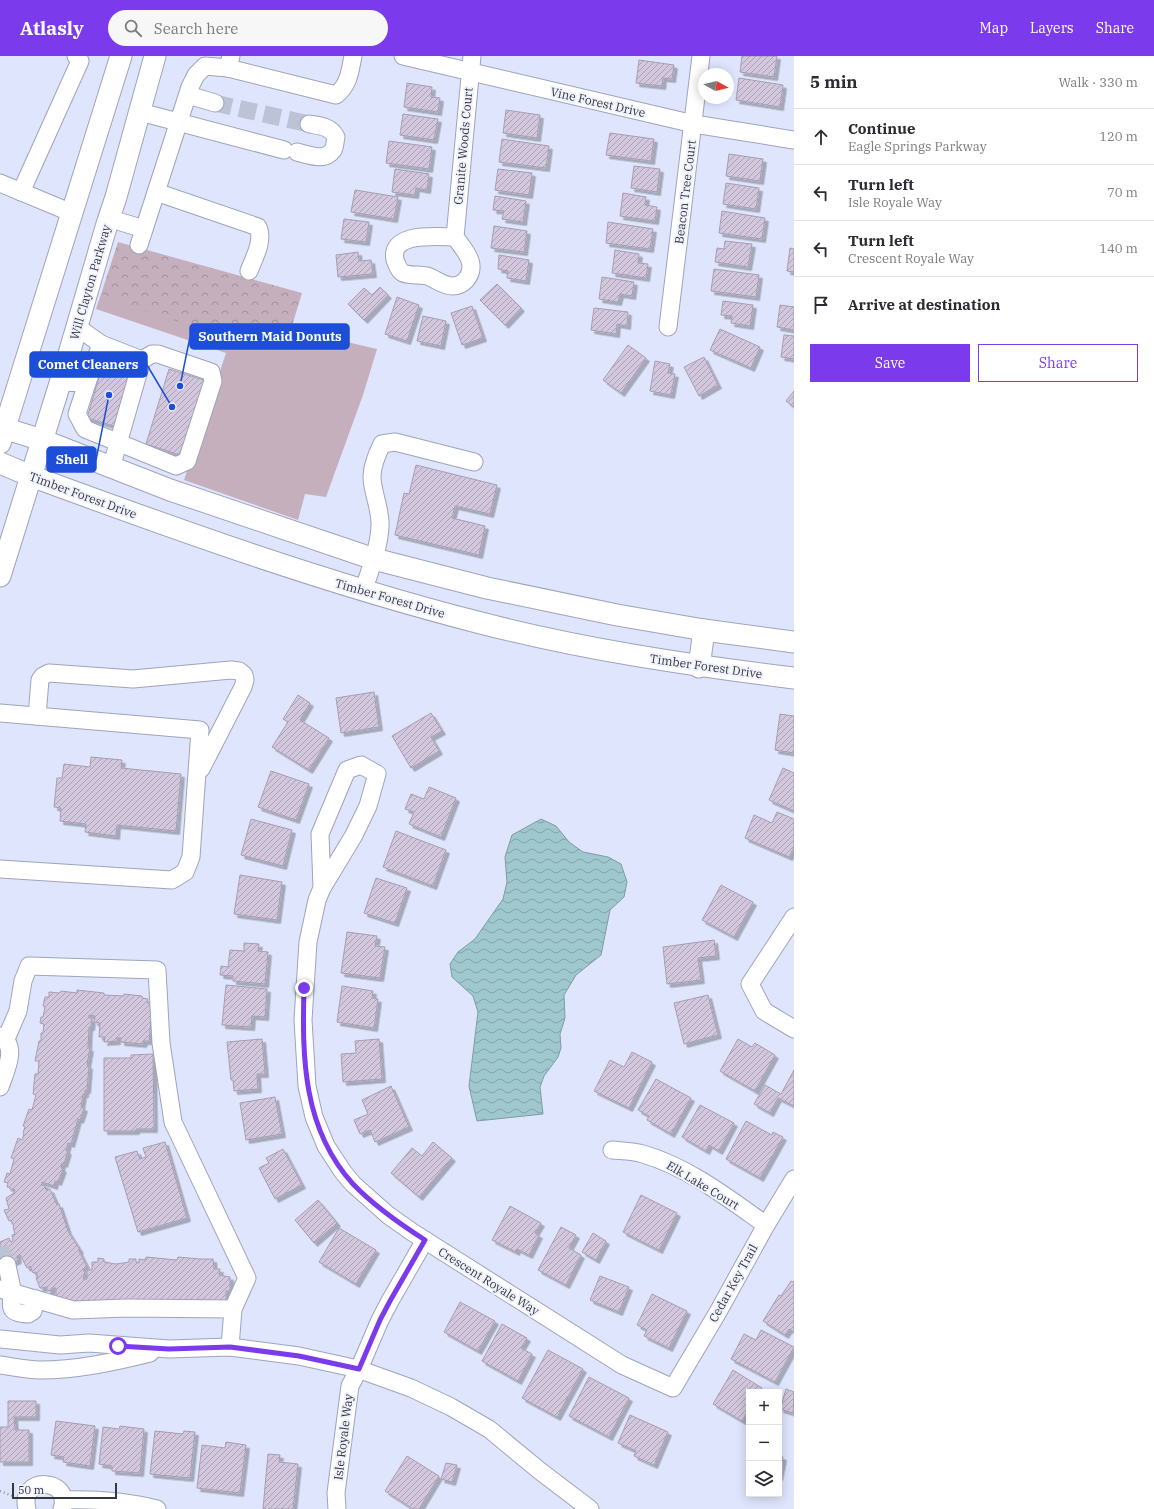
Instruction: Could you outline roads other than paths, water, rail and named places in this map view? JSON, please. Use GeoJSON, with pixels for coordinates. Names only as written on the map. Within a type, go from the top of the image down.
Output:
{"type":"FeatureCollection","features":[{"type":"Feature","properties":{"kind":"main road"},"geometry":{"type":"LineString","coordinates":[[121,56],[2,433],[42,440],[111,468],[374,559],[487,588],[617,616],[704,630],[794,642]]}},
{"type":"Feature","properties":{"kind":"main road","name":"Will Clayton Parkway"},"geometry":{"type":"LineString","coordinates":[[0,576],[108,218],[116,197],[156,56]]}},
{"type":"Feature","properties":{"kind":"main road","name":"Timber Forest Drive"},"geometry":{"type":"LineString","coordinates":[[0,463],[30,476],[223,546],[363,591],[486,624],[606,651],[699,666],[794,678]]}},
{"type":"Feature","properties":{"kind":"main road"},"geometry":{"type":"LineString","coordinates":[[699,666],[704,630]]}},
{"type":"Feature","properties":{"kind":"street"},"geometry":{"type":"LineString","coordinates":[[21,192],[80,61],[76,56]]}},
{"type":"Feature","properties":{"kind":"street"},"geometry":{"type":"LineString","coordinates":[[108,218],[142,237],[188,95],[196,75],[205,66],[230,62],[336,95],[343,90],[347,83],[353,56]]}},
{"type":"Feature","properties":{"kind":"street","name":"Vine Forest Drive"},"geometry":{"type":"LineString","coordinates":[[403,56],[471,64],[694,124],[794,140]]}},
{"type":"Feature","properties":{"kind":"street","name":"Beacon Tree Court"},"geometry":{"type":"LineString","coordinates":[[668,327],[694,124],[701,56]]}},
{"type":"Feature","properties":{"kind":"street","name":"Granite Woods Court"},"geometry":{"type":"LineString","coordinates":[[455,237],[471,64]]}},
{"type":"Feature","properties":{"kind":"street"},"geometry":{"type":"LineString","coordinates":[[188,95],[216,103]]}},
{"type":"Feature","properties":{"kind":"street"},"geometry":{"type":"LineString","coordinates":[[140,112],[290,151],[318,157],[327,156],[333,150],[336,137],[329,128],[309,124]]}},
{"type":"Feature","properties":{"kind":"street"},"geometry":{"type":"LineString","coordinates":[[0,183],[72,213]]}},
{"type":"Feature","properties":{"kind":"street"},"geometry":{"type":"LineString","coordinates":[[156,192],[258,227],[260,240],[249,271]]}},
{"type":"Feature","properties":{"kind":"street"},"geometry":{"type":"LineString","coordinates":[[76,327],[101,344],[142,360]]}},
{"type":"Feature","properties":{"kind":"street"},"geometry":{"type":"LineString","coordinates":[[101,344],[77,414],[85,429],[118,442],[176,466],[187,461],[213,381],[213,376],[211,372],[158,354],[152,354],[142,360],[118,442],[111,468]]}},
{"type":"Feature","properties":{"kind":"street"},"geometry":{"type":"LineString","coordinates":[[59,382],[87,383]]}},
{"type":"Feature","properties":{"kind":"street"},"geometry":{"type":"LineString","coordinates":[[363,591],[374,559],[380,526],[372,477],[376,457],[382,444],[395,442],[474,462]]}},
{"type":"Feature","properties":{"kind":"street"},"geometry":{"type":"LineString","coordinates":[[37,716],[40,680],[48,673],[133,679],[231,670],[239,671],[244,675],[245,680],[243,688],[197,777]]}},
{"type":"Feature","properties":{"kind":"street"},"geometry":{"type":"LineString","coordinates":[[0,714],[200,730],[191,857],[185,872],[172,880],[0,869]]}},
{"type":"Feature","properties":{"kind":"street","name":"Crescent Royale Way"},"geometry":{"type":"LineString","coordinates":[[322,888],[320,834],[347,770],[361,765],[377,774],[368,806],[354,835],[322,888],[317,900],[310,928],[306,957],[303,1037],[307,1086],[314,1117],[326,1146],[343,1172],[353,1184],[388,1215],[425,1240],[622,1365],[673,1388]]}},
{"type":"Feature","properties":{"kind":"street"},"geometry":{"type":"LineString","coordinates":[[794,917],[750,984],[764,1011],[794,1029]]}},
{"type":"Feature","properties":{"kind":"street"},"geometry":{"type":"LineString","coordinates":[[0,1087],[10,1053],[9,1044],[3,1038],[18,1011],[23,981],[29,966],[157,970],[161,1043],[173,1122],[247,1278],[232,1309],[230,1347]]}},
{"type":"Feature","properties":{"kind":"street","name":"Elk Lake Court"},"geometry":{"type":"LineString","coordinates":[[612,1150],[641,1154],[662,1161],[684,1171],[721,1193],[766,1225]]}},
{"type":"Feature","properties":{"kind":"street","name":"Cedar Key Trail"},"geometry":{"type":"LineString","coordinates":[[673,1388],[794,1179]]}},
{"type":"Feature","properties":{"kind":"street","name":"Isle Royale Way"},"geometry":{"type":"LineString","coordinates":[[337,1509],[336,1493],[350,1386],[380,1320],[425,1240]]}},
{"type":"Feature","properties":{"kind":"street"},"geometry":{"type":"LineString","coordinates":[[7,1264],[6,1291],[73,1310],[126,1308],[232,1309]]}},
{"type":"Feature","properties":{"kind":"street"},"geometry":{"type":"LineString","coordinates":[[0,1339],[60,1346],[89,1343],[169,1349],[230,1347],[299,1356],[359,1369],[411,1388],[451,1407],[488,1429],[590,1509]]}},
{"type":"Feature","properties":{"kind":"street"},"geometry":{"type":"LineString","coordinates":[[0,1366],[39,1370],[81,1367],[114,1362],[169,1349]]}},
{"type":"Feature","properties":{"kind":"street"},"geometry":{"type":"LineString","coordinates":[[27,1509],[26,1498],[29,1492],[39,1484],[52,1485],[57,1489],[61,1494],[62,1505],[97,1499],[135,1504],[157,1509]]}},
{"type":"Feature","properties":{"kind":"water"},"geometry":{"type":"Polygon","coordinates":[[[541,819],[556,826],[569,842],[583,852],[608,857],[621,864],[627,882],[624,897],[610,910],[601,955],[576,975],[564,995],[565,1018],[560,1034],[561,1048],[558,1057],[544,1076],[540,1087],[543,1114],[477,1121],[469,1086],[478,1012],[473,996],[452,977],[450,964],[458,952],[475,939],[503,899],[507,882],[505,857],[512,835],[541,819]]]}},
{"type":"Feature","properties":{"kind":"tunnel"},"geometry":{"type":"LineString","coordinates":[[215,103],[309,124]]}},
{"type":"Feature","properties":{"kind":"tunnel"},"geometry":{"type":"LineString","coordinates":[[0,1248],[7,1265]]}},
{"type":"Feature","properties":{"kind":"place","name":"Southern Maid Donuts"},"geometry":{"type":"Point","coordinates":[180,386]}},
{"type":"Feature","properties":{"kind":"place","name":"Shell"},"geometry":{"type":"Point","coordinates":[109,395]}},
{"type":"Feature","properties":{"kind":"place","name":"Comet Cleaners"},"geometry":{"type":"Point","coordinates":[172,407]}}]}
